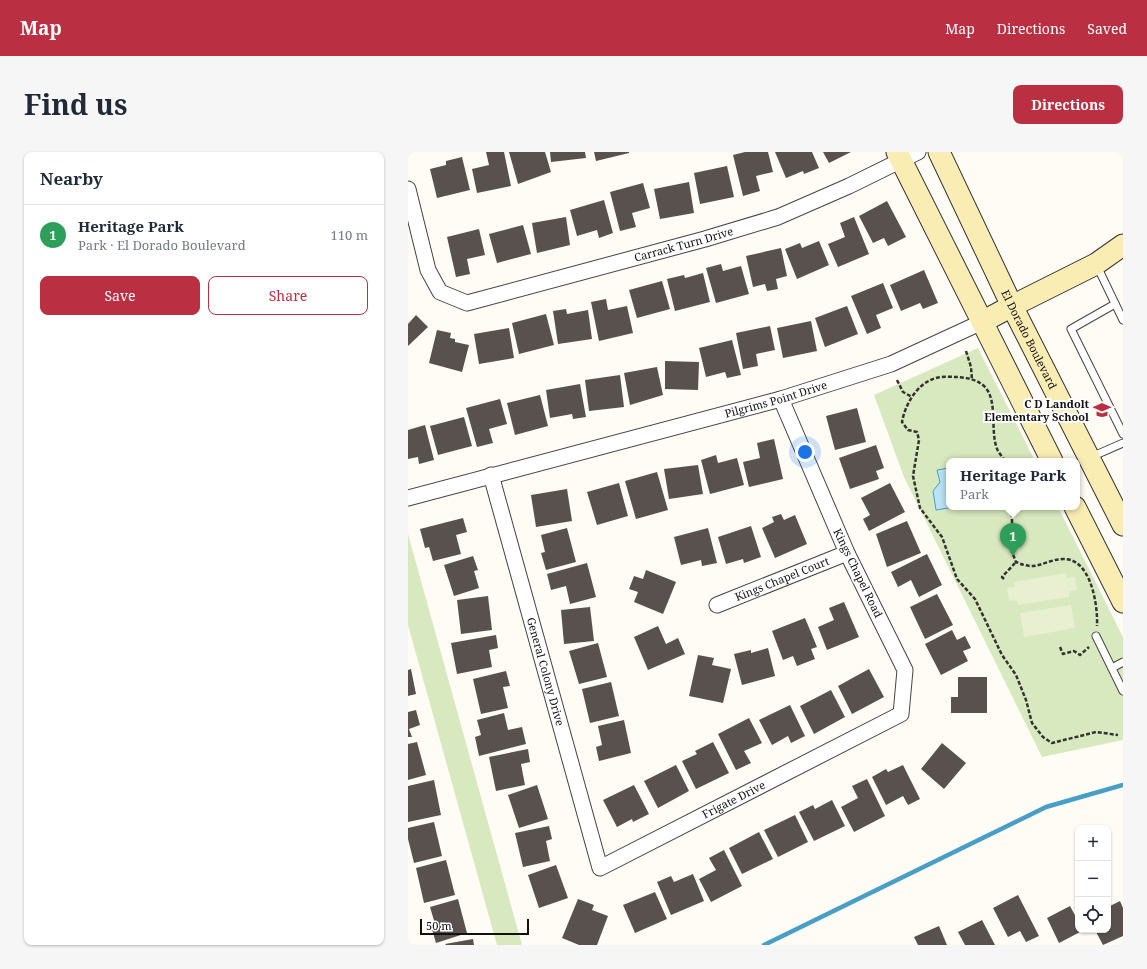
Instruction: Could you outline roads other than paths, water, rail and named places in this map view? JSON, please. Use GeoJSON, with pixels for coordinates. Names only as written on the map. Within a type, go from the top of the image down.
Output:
{"type":"FeatureCollection","features":[{"type":"Feature","properties":{"kind":"main road","name":"El Dorado Boulevard"},"geometry":{"type":"LineString","coordinates":[[939,152],[1012,306],[1123,525]]}},
{"type":"Feature","properties":{"kind":"main road"},"geometry":{"type":"LineString","coordinates":[[905,155],[982,322],[1050,458]]}},
{"type":"Feature","properties":{"kind":"main road","name":"Pilgrims Point Drive"},"geometry":{"type":"LineString","coordinates":[[982,322],[1096,264],[1123,245]]}},
{"type":"Feature","properties":{"kind":"main road"},"geometry":{"type":"LineString","coordinates":[[1077,510],[1123,602]]}},
{"type":"Feature","properties":{"kind":"street","name":"Carrack Turn Drive"},"geometry":{"type":"LineString","coordinates":[[408,188],[428,270],[440,292],[467,304],[705,239],[778,217],[849,186],[905,155]]}},
{"type":"Feature","properties":{"kind":"street","name":"Pilgrims Point Drive"},"geometry":{"type":"LineString","coordinates":[[408,498],[781,399],[891,364],[982,322]]}},
{"type":"Feature","properties":{"kind":"street","name":"Kings Chapel Road"},"geometry":{"type":"LineString","coordinates":[[781,399],[847,553],[906,670],[901,714],[868,731]]}},
{"type":"Feature","properties":{"kind":"street","name":"General Colony Drive"},"geometry":{"type":"LineString","coordinates":[[491,476],[600,868]]}},
{"type":"Feature","properties":{"kind":"street","name":"Kings Chapel Court"},"geometry":{"type":"LineString","coordinates":[[717,605],[847,553]]}},
{"type":"Feature","properties":{"kind":"street","name":"Frigate Drive"},"geometry":{"type":"LineString","coordinates":[[600,868],[868,731]]}},
{"type":"Feature","properties":{"kind":"lane"},"geometry":{"type":"LineString","coordinates":[[1096,264],[1123,320]]}},
{"type":"Feature","properties":{"kind":"lane"},"geometry":{"type":"LineString","coordinates":[[1115,304],[1071,329],[1123,434]]}},
{"type":"Feature","properties":{"kind":"lane"},"geometry":{"type":"LineString","coordinates":[[1089,458],[1123,442]]}},
{"type":"Feature","properties":{"kind":"lane"},"geometry":{"type":"LineString","coordinates":[[1096,636],[1123,690]]}},
{"type":"Feature","properties":{"kind":"lane"},"geometry":{"type":"LineString","coordinates":[[1112,668],[1123,662]]}},
{"type":"Feature","properties":{"kind":"water"},"geometry":{"type":"Polygon","coordinates":[[[946,468],[946,508],[936,510],[933,491],[940,482],[937,470],[946,468]]]}},
{"type":"Feature","properties":{"kind":"waterway"},"geometry":{"type":"LineString","coordinates":[[764,945],[1046,807],[1123,785]]}},
{"type":"Feature","properties":{"kind":"place","name":"C D Landolt Elementary School"},"geometry":{"type":"Point","coordinates":[1102,410]}},
{"type":"Feature","properties":{"kind":"place","name":"Heritage Park"},"geometry":{"type":"Point","coordinates":[1013,556]}}]}
